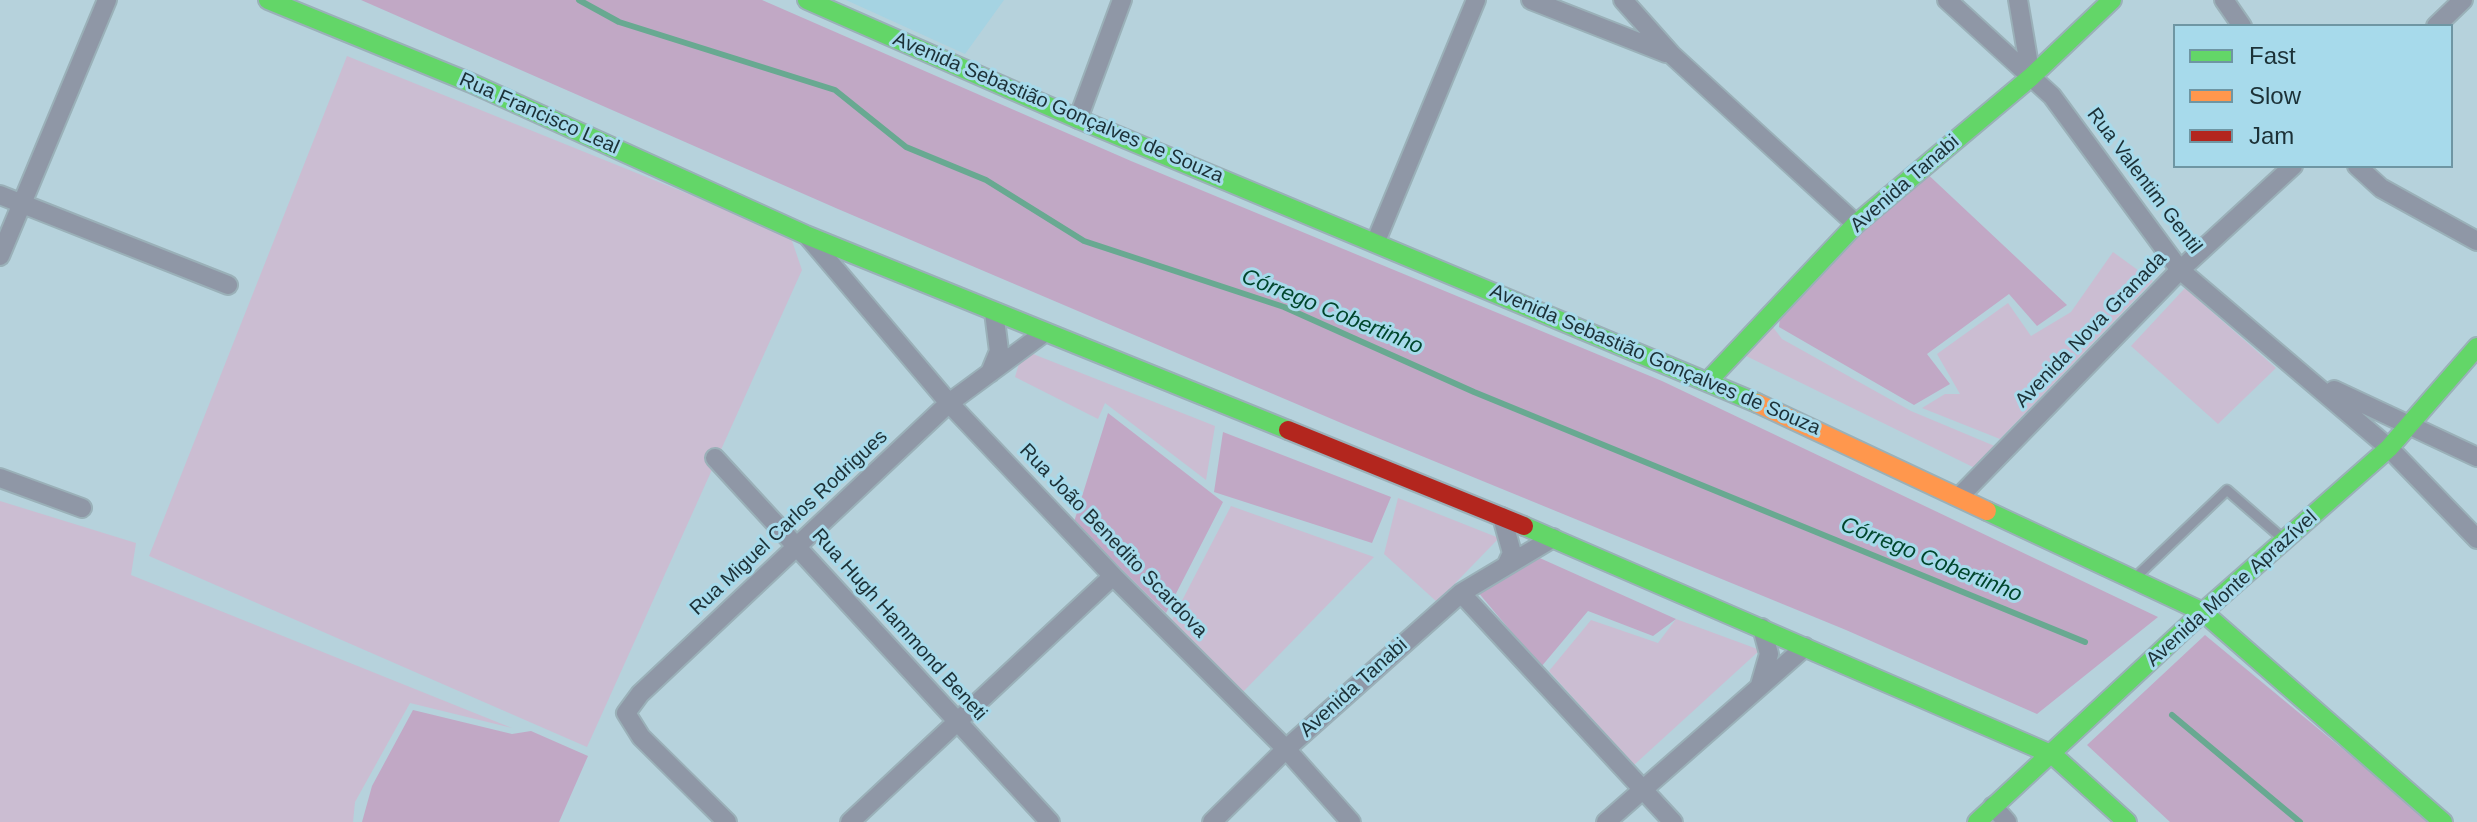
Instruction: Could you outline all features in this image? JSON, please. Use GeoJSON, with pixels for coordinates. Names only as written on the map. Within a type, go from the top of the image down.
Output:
{"type":"FeatureCollection","features":[{"type":"Feature","properties":{"kind":"main road","name":"Rua Francisco Leal"},"geometry":{"type":"LineString","coordinates":[[268,0],[471,83],[806,235]]}},
{"type":"Feature","properties":{"kind":"main road","name":"Avenida Sebastião Gonçalves de Souza"},"geometry":{"type":"LineString","coordinates":[[807,0],[1078,119],[1709,380],[2203,612],[2443,822]]}},
{"type":"Feature","properties":{"kind":"main road","name":"Avenida Tanabi"},"geometry":{"type":"LineString","coordinates":[[1709,380],[1856,224],[2031,77],[2112,0]]}},
{"type":"Feature","properties":{"kind":"main road"},"geometry":{"type":"LineString","coordinates":[[806,235],[1553,538],[2053,755],[2127,822]]}},
{"type":"Feature","properties":{"kind":"main road","name":"Avenida Monte Aprazível"},"geometry":{"type":"LineString","coordinates":[[1977,822],[2053,755],[2203,612],[2389,448],[2477,347]]}},
{"type":"Feature","properties":{"kind":"street"},"geometry":{"type":"LineString","coordinates":[[0,256],[107,0]]}},
{"type":"Feature","properties":{"kind":"street"},"geometry":{"type":"LineString","coordinates":[[1078,119],[1122,0]]}},
{"type":"Feature","properties":{"kind":"street"},"geometry":{"type":"LineString","coordinates":[[1376,241],[1476,0]]}},
{"type":"Feature","properties":{"kind":"street"},"geometry":{"type":"LineString","coordinates":[[1531,0],[1672,55]]}},
{"type":"Feature","properties":{"kind":"street"},"geometry":{"type":"LineString","coordinates":[[1623,0],[1672,55],[1856,224]]}},
{"type":"Feature","properties":{"kind":"street","name":"Rua Valentim Gentil"},"geometry":{"type":"LineString","coordinates":[[1947,0],[2052,96],[2180,270],[2313,380],[2389,448],[2477,539]]}},
{"type":"Feature","properties":{"kind":"street"},"geometry":{"type":"LineString","coordinates":[[2018,0],[2031,77]]}},
{"type":"Feature","properties":{"kind":"street"},"geometry":{"type":"LineString","coordinates":[[2224,0],[2241,24]]}},
{"type":"Feature","properties":{"kind":"street"},"geometry":{"type":"LineString","coordinates":[[2438,24],[2463,0]]}},
{"type":"Feature","properties":{"kind":"street","name":"Avenida Nova Granada"},"geometry":{"type":"LineString","coordinates":[[1960,496],[2180,270],[2291,168]]}},
{"type":"Feature","properties":{"kind":"street"},"geometry":{"type":"LineString","coordinates":[[2359,168],[2381,188],[2477,241]]}},
{"type":"Feature","properties":{"kind":"street"},"geometry":{"type":"LineString","coordinates":[[0,195],[228,285]]}},
{"type":"Feature","properties":{"kind":"street","name":"Rua João Benedito Scardova"},"geometry":{"type":"LineString","coordinates":[[806,235],[949,403],[1113,576],[1286,749],[1351,822]]}},
{"type":"Feature","properties":{"kind":"street"},"geometry":{"type":"LineString","coordinates":[[849,286],[860,257]]}},
{"type":"Feature","properties":{"kind":"street"},"geometry":{"type":"LineString","coordinates":[[990,373],[999,351],[994,312]]}},
{"type":"Feature","properties":{"kind":"street","name":"Rua Miguel Carlos Rodrigues"},"geometry":{"type":"LineString","coordinates":[[727,822],[641,737],[626,713],[640,694],[949,403],[1044,333]]}},
{"type":"Feature","properties":{"kind":"street","name":"Rua Valentim Gentil"},"geometry":{"type":"LineString","coordinates":[[2313,380],[2477,457]]}},
{"type":"Feature","properties":{"kind":"street","name":"Rua Hugh Hammond Beneti"},"geometry":{"type":"LineString","coordinates":[[715,458],[1050,822]]}},
{"type":"Feature","properties":{"kind":"street"},"geometry":{"type":"LineString","coordinates":[[0,478],[82,508]]}},
{"type":"Feature","properties":{"kind":"street"},"geometry":{"type":"LineString","coordinates":[[1502,517],[1512,553],[1506,566]]}},
{"type":"Feature","properties":{"kind":"street","name":"Avenida Tanabi"},"geometry":{"type":"LineString","coordinates":[[1212,822],[1286,749],[1461,593],[1553,538]]}},
{"type":"Feature","properties":{"kind":"street"},"geometry":{"type":"LineString","coordinates":[[850,822],[1113,576]]}},
{"type":"Feature","properties":{"kind":"street"},"geometry":{"type":"LineString","coordinates":[[1461,593],[1673,822]]}},
{"type":"Feature","properties":{"kind":"street"},"geometry":{"type":"LineString","coordinates":[[1759,688],[1769,654],[1762,628]]}},
{"type":"Feature","properties":{"kind":"street"},"geometry":{"type":"LineString","coordinates":[[1606,822],[1805,647]]}},
{"type":"Feature","properties":{"kind":"street"},"geometry":{"type":"LineString","coordinates":[[1993,806],[2007,822]]}},
{"type":"Feature","properties":{"kind":"lane"},"geometry":{"type":"LineString","coordinates":[[2134,579],[2227,490],[2285,541]]}},
{"type":"Feature","properties":{"kind":"shaded area"},"geometry":{"type":"Polygon","coordinates":[[[361,0],[762,0],[1131,161],[1662,381],[2158,617],[2037,714],[1846,630],[1346,425],[838,209],[361,0]]]}},
{"type":"Feature","properties":{"kind":"shaded area"},"geometry":{"type":"Polygon","coordinates":[[[846,0],[1004,0],[965,54],[846,0]]]}},
{"type":"Feature","properties":{"kind":"shaded area"},"geometry":{"type":"Polygon","coordinates":[[[347,56],[790,235],[802,270],[587,747],[149,556],[347,56]]]}},
{"type":"Feature","properties":{"kind":"shaded area"},"geometry":{"type":"Polygon","coordinates":[[[1921,168],[2067,305],[2037,326],[2009,294],[1927,354],[1950,384],[1914,405],[1779,327],[1780,317],[1921,168]]]}},
{"type":"Feature","properties":{"kind":"shaded area"},"geometry":{"type":"Polygon","coordinates":[[[2113,252],[2153,281],[2000,439],[1922,408],[1945,394],[1960,394],[1937,354],[2008,303],[2031,336],[2071,312],[2113,252]]]}},
{"type":"Feature","properties":{"kind":"shaded area"},"geometry":{"type":"Polygon","coordinates":[[[2185,288],[2276,368],[2218,424],[2131,346],[2185,288]]]}},
{"type":"Feature","properties":{"kind":"shaded area"},"geometry":{"type":"Polygon","coordinates":[[[1769,322],[1782,339],[1911,411],[1997,447],[1979,470],[1738,352],[1769,322]]]}},
{"type":"Feature","properties":{"kind":"shaded area"},"geometry":{"type":"Polygon","coordinates":[[[1023,350],[1215,426],[1206,480],[1105,403],[1098,419],[1015,377],[1023,350]]]}},
{"type":"Feature","properties":{"kind":"shaded area"},"geometry":{"type":"Polygon","coordinates":[[[1108,413],[1223,502],[1166,613],[1074,522],[1108,413]]]}},
{"type":"Feature","properties":{"kind":"shaded area"},"geometry":{"type":"Polygon","coordinates":[[[1223,432],[1391,497],[1372,543],[1214,492],[1223,432]]]}},
{"type":"Feature","properties":{"kind":"shaded area"},"geometry":{"type":"Polygon","coordinates":[[[1398,498],[1499,538],[1437,602],[1384,554],[1398,498]]]}},
{"type":"Feature","properties":{"kind":"shaded area"},"geometry":{"type":"Polygon","coordinates":[[[0,501],[136,543],[131,575],[512,728],[410,703],[355,802],[353,822],[0,822],[0,501]]]}},
{"type":"Feature","properties":{"kind":"shaded area"},"geometry":{"type":"Polygon","coordinates":[[[1231,506],[1374,557],[1242,693],[1172,620],[1231,506]]]}},
{"type":"Feature","properties":{"kind":"shaded area"},"geometry":{"type":"Polygon","coordinates":[[[1533,555],[1676,619],[1653,636],[1588,611],[1541,667],[1477,591],[1533,555]]]}},
{"type":"Feature","properties":{"kind":"shaded area"},"geometry":{"type":"Polygon","coordinates":[[[1676,619],[1760,650],[1634,765],[1549,671],[1591,620],[1658,643],[1676,619]]]}},
{"type":"Feature","properties":{"kind":"shaded area"},"geometry":{"type":"Polygon","coordinates":[[[2205,635],[2431,822],[2170,822],[2087,745],[2205,635]]]}},
{"type":"Feature","properties":{"kind":"shaded area"},"geometry":{"type":"Polygon","coordinates":[[[413,710],[512,734],[531,731],[588,756],[559,822],[362,822],[372,786],[413,710]]]}},
{"type":"Feature","properties":{"kind":"waterway","name":"Córrego Cobertinho"},"geometry":{"type":"LineString","coordinates":[[579,0],[619,22],[835,90],[906,147],[986,180],[1084,241],[1284,307],[1474,392],[2085,642]]}},
{"type":"Feature","properties":{"kind":"waterway","name":"Córrego Cobertinho"},"geometry":{"type":"LineString","coordinates":[[2172,715],[2300,822]]}},
{"type":"Feature","properties":{"kind":"traffic: fast"},"geometry":{"type":"LineString","coordinates":[[268,0],[471,83],[806,235],[1288,430]]}},
{"type":"Feature","properties":{"kind":"traffic: fast"},"geometry":{"type":"LineString","coordinates":[[807,0],[1078,119],[1757,403]]}},
{"type":"Feature","properties":{"kind":"traffic: fast"},"geometry":{"type":"LineString","coordinates":[[1709,380],[1856,224],[2031,77],[2112,0]]}},
{"type":"Feature","properties":{"kind":"traffic: fast"},"geometry":{"type":"LineString","coordinates":[[1977,822],[2203,612],[2389,448],[2477,347]]}},
{"type":"Feature","properties":{"kind":"traffic: fast"},"geometry":{"type":"LineString","coordinates":[[1987,511],[2203,612],[2443,822]]}},
{"type":"Feature","properties":{"kind":"traffic: fast"},"geometry":{"type":"LineString","coordinates":[[1524,526],[2053,755],[2127,822]]}},
{"type":"Feature","properties":{"kind":"traffic: slow"},"geometry":{"type":"LineString","coordinates":[[1757,403],[1987,511]]}},
{"type":"Feature","properties":{"kind":"traffic: jam"},"geometry":{"type":"LineString","coordinates":[[1288,430],[1524,526]]}}]}
